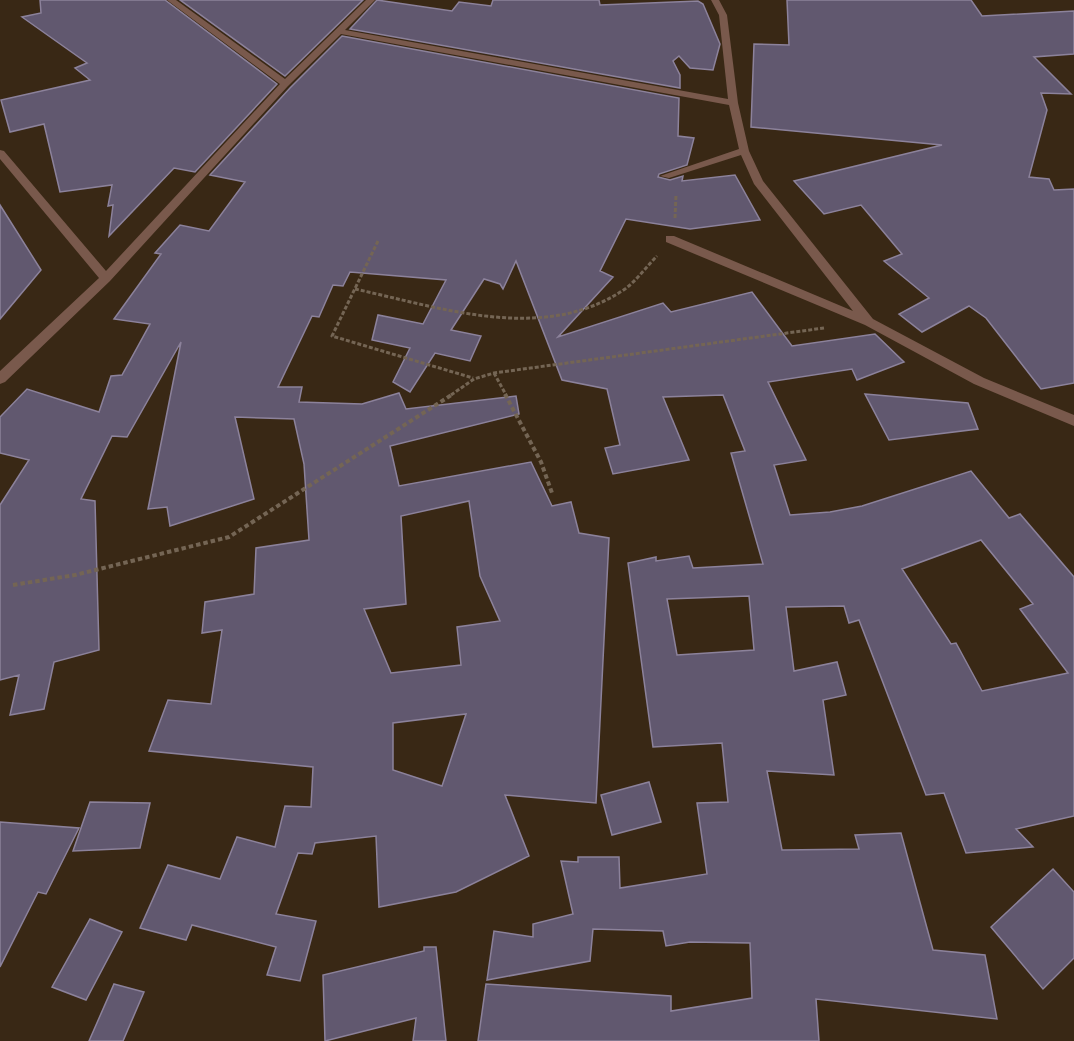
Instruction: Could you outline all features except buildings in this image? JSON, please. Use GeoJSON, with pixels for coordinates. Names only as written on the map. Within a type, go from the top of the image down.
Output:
{"type":"FeatureCollection","features":[{"type":"Feature","properties":{"kind":"street"},"geometry":{"type":"LineString","coordinates":[[171,0],[285,84]]}},
{"type":"Feature","properties":{"kind":"street"},"geometry":{"type":"LineString","coordinates":[[0,379],[106,278],[285,84],[371,0]]}},
{"type":"Feature","properties":{"kind":"street"},"geometry":{"type":"LineString","coordinates":[[715,0],[723,15],[733,103],[744,150],[758,182],[869,322]]}},
{"type":"Feature","properties":{"kind":"street"},"geometry":{"type":"LineString","coordinates":[[338,31],[733,103]]}},
{"type":"Feature","properties":{"kind":"street"},"geometry":{"type":"LineString","coordinates":[[665,176],[744,150]]}},
{"type":"Feature","properties":{"kind":"street"},"geometry":{"type":"LineString","coordinates":[[0,153],[106,278]]}},
{"type":"Feature","properties":{"kind":"street"},"geometry":{"type":"LineString","coordinates":[[670,239],[869,322],[979,381],[1074,421]]}},
{"type":"Feature","properties":{"kind":"path"},"geometry":{"type":"LineString","coordinates":[[355,289],[496,317],[530,321],[564,317],[611,300],[647,270],[670,239],[676,212],[676,194],[665,176]]}},
{"type":"Feature","properties":{"kind":"path"},"geometry":{"type":"LineString","coordinates":[[378,241],[332,336],[474,379]]}},
{"type":"Feature","properties":{"kind":"path"},"geometry":{"type":"LineString","coordinates":[[13,585],[75,575],[229,537],[417,419],[474,379],[494,374],[869,322]]}},
{"type":"Feature","properties":{"kind":"path"},"geometry":{"type":"LineString","coordinates":[[494,374],[541,462],[552,493]]}}]}
